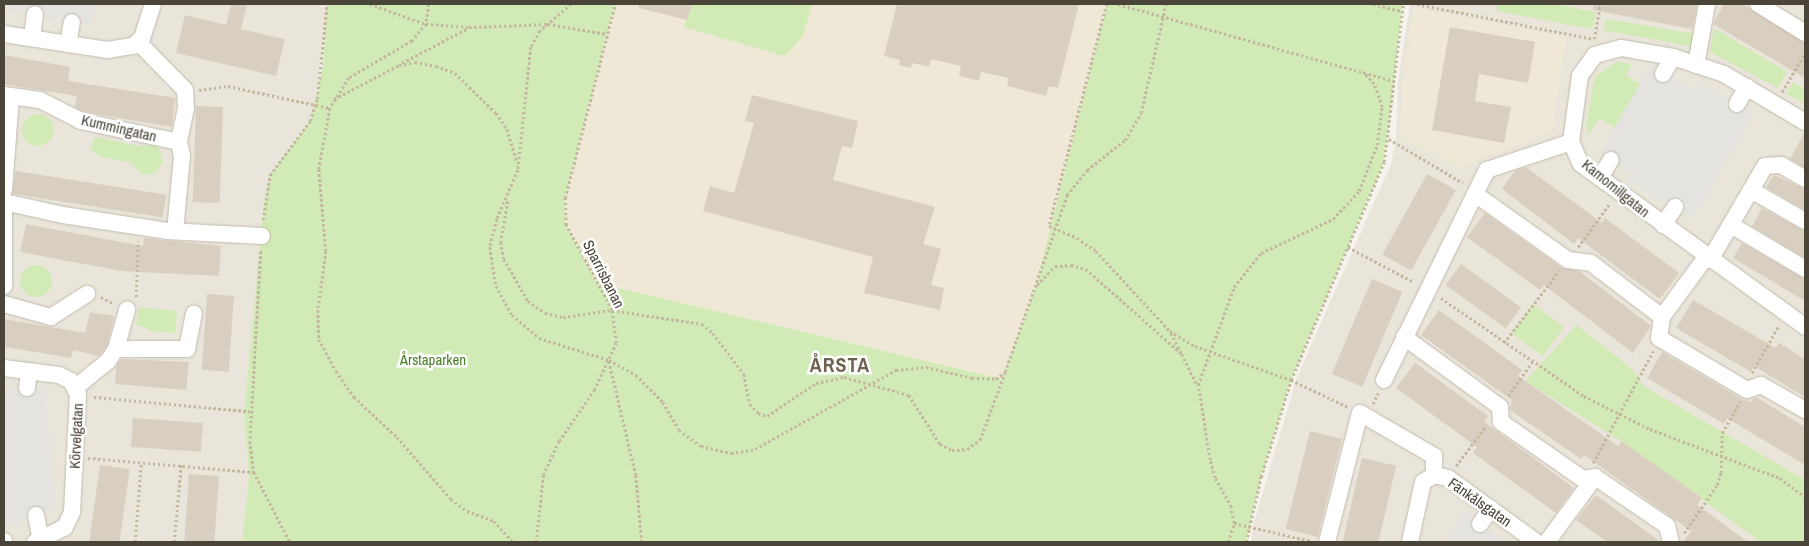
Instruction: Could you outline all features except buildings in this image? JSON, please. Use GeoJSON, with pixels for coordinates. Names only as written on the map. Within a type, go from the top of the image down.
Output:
{"type":"FeatureCollection","features":[{"type":"Feature","properties":{"kind":"street"},"geometry":{"type":"LineString","coordinates":[[4,34],[107,50],[133,46],[138,42],[147,26],[153,4]]}},
{"type":"Feature","properties":{"kind":"street"},"geometry":{"type":"LineString","coordinates":[[1696,64],[1707,4]]}},
{"type":"Feature","properties":{"kind":"street"},"geometry":{"type":"LineString","coordinates":[[1758,4],[1805,32]]}},
{"type":"Feature","properties":{"kind":"street"},"geometry":{"type":"LineString","coordinates":[[32,38],[35,14]]}},
{"type":"Feature","properties":{"kind":"street"},"geometry":{"type":"LineString","coordinates":[[68,44],[72,22]]}},
{"type":"Feature","properties":{"kind":"street"},"geometry":{"type":"LineString","coordinates":[[138,42],[186,94],[179,142],[182,156],[175,231]]}},
{"type":"Feature","properties":{"kind":"street"},"geometry":{"type":"LineString","coordinates":[[1384,380],[1487,170],[1572,142],[1580,76],[1595,55],[1621,48],[1673,57],[1696,64],[1724,74],[1805,122]]}},
{"type":"Feature","properties":{"kind":"street"},"geometry":{"type":"LineString","coordinates":[[1663,74],[1673,57]]}},
{"type":"Feature","properties":{"kind":"street"},"geometry":{"type":"LineString","coordinates":[[1737,104],[1747,87]]}},
{"type":"Feature","properties":{"kind":"street"},"geometry":{"type":"LineString","coordinates":[[4,190],[7,96]]}},
{"type":"Feature","properties":{"kind":"street","name":"Kummingatan"},"geometry":{"type":"LineString","coordinates":[[7,96],[40,100],[81,121],[179,142]]}},
{"type":"Feature","properties":{"kind":"street","name":"Kamomillgatan"},"geometry":{"type":"LineString","coordinates":[[1572,142],[1581,164],[1785,316],[1805,327]]}},
{"type":"Feature","properties":{"kind":"street"},"geometry":{"type":"LineString","coordinates":[[1600,178],[1611,160]]}},
{"type":"Feature","properties":{"kind":"street"},"geometry":{"type":"LineString","coordinates":[[1805,179],[1780,165],[1765,166],[1731,225],[1708,259],[1662,317],[1659,338],[1745,389],[1761,385],[1805,410]]}},
{"type":"Feature","properties":{"kind":"street"},"geometry":{"type":"LineString","coordinates":[[1752,190],[1805,221]]}},
{"type":"Feature","properties":{"kind":"street"},"geometry":{"type":"LineString","coordinates":[[1475,193],[1568,260],[1591,263],[1662,317]]}},
{"type":"Feature","properties":{"kind":"street"},"geometry":{"type":"LineString","coordinates":[[4,286],[4,202],[140,227],[262,236]]}},
{"type":"Feature","properties":{"kind":"street"},"geometry":{"type":"LineString","coordinates":[[1663,225],[1675,207]]}},
{"type":"Feature","properties":{"kind":"street"},"geometry":{"type":"LineString","coordinates":[[1731,225],[1805,268]]}},
{"type":"Feature","properties":{"kind":"street"},"geometry":{"type":"LineString","coordinates":[[4,304],[28,313],[51,317],[87,294]]}},
{"type":"Feature","properties":{"kind":"street"},"geometry":{"type":"LineString","coordinates":[[76,391],[108,361],[116,349],[127,310]]}},
{"type":"Feature","properties":{"kind":"street"},"geometry":{"type":"LineString","coordinates":[[116,349],[187,349],[194,314]]}},
{"type":"Feature","properties":{"kind":"street"},"geometry":{"type":"LineString","coordinates":[[1404,337],[1500,407],[1501,422],[1667,526],[1677,538]]}},
{"type":"Feature","properties":{"kind":"street","name":"Körvelgatan"},"geometry":{"type":"LineString","coordinates":[[4,368],[59,375],[71,381],[76,391],[72,512],[65,527],[38,541]]}},
{"type":"Feature","properties":{"kind":"street"},"geometry":{"type":"LineString","coordinates":[[27,388],[29,371]]}},
{"type":"Feature","properties":{"kind":"street"},"geometry":{"type":"LineString","coordinates":[[1327,542],[1364,415],[1434,456],[1434,475]]}},
{"type":"Feature","properties":{"kind":"street","name":"Fänkålsgatan"},"geometry":{"type":"LineString","coordinates":[[1410,542],[1424,482],[1434,475],[1448,478],[1491,509],[1518,537],[1536,542]]}},
{"type":"Feature","properties":{"kind":"street"},"geometry":{"type":"LineString","coordinates":[[1547,542],[1589,478]]}},
{"type":"Feature","properties":{"kind":"street"},"geometry":{"type":"LineString","coordinates":[[1480,524],[1491,509]]}},
{"type":"Feature","properties":{"kind":"street"},"geometry":{"type":"LineString","coordinates":[[36,514],[38,541]]}},
{"type":"Feature","properties":{"kind":"path"},"geometry":{"type":"LineString","coordinates":[[290,542],[254,472],[249,410],[262,236],[270,175],[310,121],[323,66],[327,4]]}},
{"type":"Feature","properties":{"kind":"path"},"geometry":{"type":"LineString","coordinates":[[370,4],[426,24],[469,27],[548,24],[607,34]]}},
{"type":"Feature","properties":{"kind":"path"},"geometry":{"type":"LineString","coordinates":[[430,4],[426,24],[412,41],[349,78],[333,100],[330,108],[319,169],[326,250],[318,310],[319,339],[336,371],[354,397],[396,437],[451,499],[467,512],[494,521],[514,542]]}},
{"type":"Feature","properties":{"kind":"path"},"geometry":{"type":"LineString","coordinates":[[571,4],[548,24],[531,47],[529,89],[517,165],[503,224],[504,259],[528,301],[545,313],[563,318],[612,310],[702,324],[713,333],[744,374],[750,404],[758,413],[767,416],[816,383],[831,378],[844,377],[909,395],[940,444],[952,450],[967,449],[980,440],[1068,195],[1087,170],[1125,140],[1141,113],[1166,4]]}},
{"type":"Feature","properties":{"kind":"path","name":"Sparrisbanan"},"geometry":{"type":"LineString","coordinates":[[536,542],[544,475],[560,441],[594,390],[616,343],[612,310],[566,225],[565,198],[615,4]]}},
{"type":"Feature","properties":{"kind":"path"},"geometry":{"type":"LineString","coordinates":[[1106,4],[1049,226],[1096,251],[1170,331],[1198,386],[1208,454],[1215,478],[1231,507],[1234,523],[1228,542]]}},
{"type":"Feature","properties":{"kind":"path"},"geometry":{"type":"LineString","coordinates":[[1118,4],[1392,80]]}},
{"type":"Feature","properties":{"kind":"path"},"geometry":{"type":"LineString","coordinates":[[1373,4],[1385,5],[1402,11]]}},
{"type":"Feature","properties":{"kind":"path"},"geometry":{"type":"LineString","coordinates":[[1246,542],[1291,380],[1375,186],[1390,139],[1392,80],[1403,4]]}},
{"type":"Feature","properties":{"kind":"path"},"geometry":{"type":"LineString","coordinates":[[1417,4],[1594,39],[1621,48]]}},
{"type":"Feature","properties":{"kind":"path"},"geometry":{"type":"LineString","coordinates":[[1594,39],[1600,4]]}},
{"type":"Feature","properties":{"kind":"path"},"geometry":{"type":"LineString","coordinates":[[333,100],[469,27]]}},
{"type":"Feature","properties":{"kind":"path"},"geometry":{"type":"LineString","coordinates":[[1775,104],[1805,53]]}},
{"type":"Feature","properties":{"kind":"path"},"geometry":{"type":"LineString","coordinates":[[399,65],[414,62],[454,73],[501,121],[517,165]]}},
{"type":"Feature","properties":{"kind":"path"},"geometry":{"type":"LineString","coordinates":[[1198,386],[1208,352],[1234,287],[1261,254],[1333,219],[1359,191],[1377,145],[1382,107],[1374,84],[1363,72]]}},
{"type":"Feature","properties":{"kind":"path"},"geometry":{"type":"LineString","coordinates":[[186,94],[228,86],[330,108]]}},
{"type":"Feature","properties":{"kind":"path"},"geometry":{"type":"LineString","coordinates":[[1390,139],[1475,193]]}},
{"type":"Feature","properties":{"kind":"path"},"geometry":{"type":"LineString","coordinates":[[510,195],[497,219],[490,247],[496,286],[512,315],[539,338],[609,360],[636,375],[663,402],[679,430],[701,446],[731,453],[755,449],[869,383],[896,370],[926,367],[972,378],[996,378],[1005,372]]}},
{"type":"Feature","properties":{"kind":"path"},"geometry":{"type":"LineString","coordinates":[[87,294],[98,295],[127,310],[138,294],[136,248],[140,227]]}},
{"type":"Feature","properties":{"kind":"path"},"geometry":{"type":"LineString","coordinates":[[1348,247],[1428,289],[1555,378],[1620,416],[1780,478],[1805,497]]}},
{"type":"Feature","properties":{"kind":"path"},"geometry":{"type":"LineString","coordinates":[[1035,289],[1044,275],[1055,266],[1071,265],[1086,269],[1182,354]]}},
{"type":"Feature","properties":{"kind":"path"},"geometry":{"type":"LineString","coordinates":[[1677,538],[1717,485],[1722,457],[1722,433],[1785,316]]}},
{"type":"Feature","properties":{"kind":"path"},"geometry":{"type":"LineString","coordinates":[[1170,331],[1208,352],[1291,380],[1364,415],[1384,380]]}},
{"type":"Feature","properties":{"kind":"path"},"geometry":{"type":"LineString","coordinates":[[1589,478],[1659,338]]}},
{"type":"Feature","properties":{"kind":"path"},"geometry":{"type":"LineString","coordinates":[[609,360],[636,475],[642,542]]}},
{"type":"Feature","properties":{"kind":"path"},"geometry":{"type":"LineString","coordinates":[[76,391],[249,410]]}},
{"type":"Feature","properties":{"kind":"path"},"geometry":{"type":"LineString","coordinates":[[74,456],[182,464],[254,472]]}},
{"type":"Feature","properties":{"kind":"path"},"geometry":{"type":"LineString","coordinates":[[135,542],[142,462]]}},
{"type":"Feature","properties":{"kind":"path"},"geometry":{"type":"LineString","coordinates":[[174,542],[182,464]]}},
{"type":"Feature","properties":{"kind":"path"},"geometry":{"type":"LineString","coordinates":[[1234,523],[1318,542]]}},
{"type":"Feature","properties":{"kind":"shaded area"},"geometry":{"type":"Polygon","coordinates":[[[4,4],[327,4],[317,99],[310,121],[293,143],[262,236],[244,414],[249,475],[242,542],[4,542],[4,4]]]}},
{"type":"Feature","properties":{"kind":"shaded area"},"geometry":{"type":"Polygon","coordinates":[[[4,4],[96,4],[91,26],[4,8],[4,4]]]}},
{"type":"Feature","properties":{"kind":"shaded area"},"geometry":{"type":"Polygon","coordinates":[[[615,4],[1107,4],[1035,289],[1002,379],[597,283],[566,225],[565,198],[615,4]]]}},
{"type":"Feature","properties":{"kind":"shaded area"},"geometry":{"type":"Polygon","coordinates":[[[1410,4],[1805,4],[1805,542],[1251,542],[1253,525],[1297,377],[1391,164],[1396,140],[1398,81],[1410,4]]]}},
{"type":"Feature","properties":{"kind":"shaded area"},"geometry":{"type":"Polygon","coordinates":[[[1414,8],[1566,37],[1552,130],[1462,167],[1401,138],[1403,81],[1414,8]]]}},
{"type":"Feature","properties":{"kind":"shaded area"},"geometry":{"type":"Polygon","coordinates":[[[1650,67],[1693,91],[1699,82],[1753,114],[1693,218],[1628,180],[1632,173],[1600,154],[1650,67]]]}},
{"type":"Feature","properties":{"kind":"shaded area"},"geometry":{"type":"Polygon","coordinates":[[[4,388],[46,389],[54,505],[4,529],[4,388]]]}},
{"type":"Feature","properties":{"kind":"shaded area"},"geometry":{"type":"Polygon","coordinates":[[[1464,513],[1505,542],[1443,542],[1464,513]]]}},
{"type":"Feature","properties":{"kind":"green space","name":"Årstaparken"},"geometry":{"type":"Polygon","coordinates":[[[327,4],[615,4],[565,198],[566,225],[597,283],[1002,379],[1035,289],[1107,4],[1403,4],[1384,162],[1291,380],[1261,477],[1246,542],[242,542],[249,475],[244,414],[264,202],[270,175],[310,121],[323,66],[327,4]]]}},
{"type":"Feature","properties":{"kind":"green space"},"geometry":{"type":"Polygon","coordinates":[[[692,4],[812,4],[803,36],[785,56],[684,27],[692,4]]]}},
{"type":"Feature","properties":{"kind":"green space"},"geometry":{"type":"Polygon","coordinates":[[[1497,4],[1554,4],[1596,12],[1592,29],[1497,11],[1497,4]]]}},
{"type":"Feature","properties":{"kind":"green space"},"geometry":{"type":"Polygon","coordinates":[[[1606,19],[1696,34],[1694,47],[1604,30],[1606,19]]]}},
{"type":"Feature","properties":{"kind":"green space"},"geometry":{"type":"Polygon","coordinates":[[[1714,28],[1787,72],[1778,88],[1710,52],[1714,28]]]}},
{"type":"Feature","properties":{"kind":"green space"},"geometry":{"type":"Polygon","coordinates":[[[1618,61],[1632,65],[1626,75],[1640,84],[1615,127],[1599,119],[1588,135],[1586,125],[1595,76],[1618,61]]]}},
{"type":"Feature","properties":{"kind":"green space"},"geometry":{"type":"Polygon","coordinates":[[[1793,82],[1805,89],[1805,104],[1787,94],[1793,82]]]}},
{"type":"Feature","properties":{"kind":"green space"},"geometry":{"type":"Polygon","coordinates":[[[38,114],[44,115],[49,119],[53,124],[53,136],[49,141],[44,145],[38,146],[32,145],[27,141],[23,136],[22,130],[23,124],[27,119],[32,115],[38,114]]]}},
{"type":"Feature","properties":{"kind":"green space"},"geometry":{"type":"Polygon","coordinates":[[[95,137],[138,146],[154,145],[160,150],[163,162],[156,173],[143,175],[129,162],[101,157],[90,149],[95,137]]]}},
{"type":"Feature","properties":{"kind":"green space"},"geometry":{"type":"Polygon","coordinates":[[[36,265],[42,266],[47,270],[51,275],[51,287],[47,292],[42,296],[36,297],[30,296],[25,292],[21,287],[20,281],[21,275],[25,270],[30,266],[36,265]]]}},
{"type":"Feature","properties":{"kind":"green space"},"geometry":{"type":"Polygon","coordinates":[[[1533,304],[1564,327],[1542,356],[1511,333],[1533,304]]]}},
{"type":"Feature","properties":{"kind":"green space"},"geometry":{"type":"Polygon","coordinates":[[[139,307],[177,311],[175,333],[151,331],[136,324],[139,307]]]}},
{"type":"Feature","properties":{"kind":"green space"},"geometry":{"type":"Polygon","coordinates":[[[1577,325],[1632,369],[1645,387],[1805,480],[1805,542],[1761,542],[1621,441],[1525,381],[1577,325]]]}},
{"type":"Feature","properties":{"kind":"district","name":"ÅRSTA"},"geometry":{"type":"Point","coordinates":[840,364]}}]}
